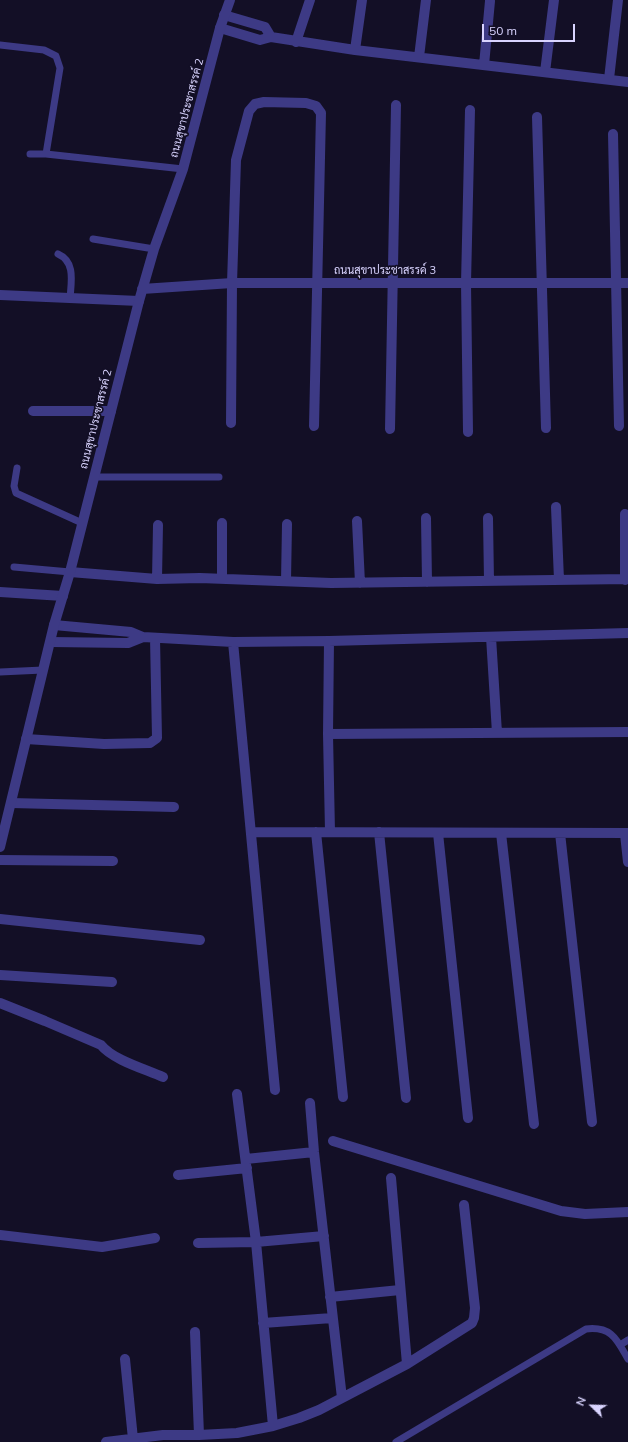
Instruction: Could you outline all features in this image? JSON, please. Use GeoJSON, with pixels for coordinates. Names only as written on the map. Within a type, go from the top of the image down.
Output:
{"type":"FeatureCollection","features":[{"type":"Feature","properties":{"kind":"street","name":"ถนนสุขาประชาสรรค์ 2"},"geometry":{"type":"LineString","coordinates":[[0,847],[2,833],[11,803],[54,625],[70,572],[142,289],[154,249],[183,169],[220,28],[230,0]]}},
{"type":"Feature","properties":{"kind":"street"},"geometry":{"type":"LineString","coordinates":[[296,42],[310,0]]}},
{"type":"Feature","properties":{"kind":"street"},"geometry":{"type":"LineString","coordinates":[[355,50],[362,0]]}},
{"type":"Feature","properties":{"kind":"street"},"geometry":{"type":"LineString","coordinates":[[419,57],[426,0]]}},
{"type":"Feature","properties":{"kind":"street"},"geometry":{"type":"LineString","coordinates":[[545,72],[554,0]]}},
{"type":"Feature","properties":{"kind":"street"},"geometry":{"type":"LineString","coordinates":[[609,79],[618,0]]}},
{"type":"Feature","properties":{"kind":"street"},"geometry":{"type":"LineString","coordinates":[[484,65],[490,1]]}},
{"type":"Feature","properties":{"kind":"street"},"geometry":{"type":"LineString","coordinates":[[224,15],[265,27],[271,37]]}},
{"type":"Feature","properties":{"kind":"street"},"geometry":{"type":"LineString","coordinates":[[220,28],[260,40],[271,37],[355,50],[628,82]]}},
{"type":"Feature","properties":{"kind":"street"},"geometry":{"type":"LineString","coordinates":[[231,423],[232,283],[236,160],[249,110],[255,104],[264,102],[306,103],[316,106],[321,113],[314,426]]}},
{"type":"Feature","properties":{"kind":"street"},"geometry":{"type":"LineString","coordinates":[[390,429],[396,105]]}},
{"type":"Feature","properties":{"kind":"street"},"geometry":{"type":"LineString","coordinates":[[468,432],[466,283],[470,110]]}},
{"type":"Feature","properties":{"kind":"street"},"geometry":{"type":"LineString","coordinates":[[537,116],[546,428]]}},
{"type":"Feature","properties":{"kind":"street"},"geometry":{"type":"LineString","coordinates":[[613,134],[619,426]]}},
{"type":"Feature","properties":{"kind":"street","name":"ถนนสุขาประชาสรรค์ 3"},"geometry":{"type":"LineString","coordinates":[[142,289],[232,283],[628,283]]}},
{"type":"Feature","properties":{"kind":"street"},"geometry":{"type":"LineString","coordinates":[[0,295],[139,301]]}},
{"type":"Feature","properties":{"kind":"street"},"geometry":{"type":"LineString","coordinates":[[33,411],[111,411]]}},
{"type":"Feature","properties":{"kind":"street"},"geometry":{"type":"LineString","coordinates":[[556,506],[559,580]]}},
{"type":"Feature","properties":{"kind":"street"},"geometry":{"type":"LineString","coordinates":[[70,572],[157,578],[286,581],[427,582],[627,580],[625,514]]}},
{"type":"Feature","properties":{"kind":"street"},"geometry":{"type":"LineString","coordinates":[[426,518],[427,582]]}},
{"type":"Feature","properties":{"kind":"street"},"geometry":{"type":"LineString","coordinates":[[488,518],[490,581]]}},
{"type":"Feature","properties":{"kind":"street"},"geometry":{"type":"LineString","coordinates":[[357,521],[360,582]]}},
{"type":"Feature","properties":{"kind":"street"},"geometry":{"type":"LineString","coordinates":[[222,523],[222,579]]}},
{"type":"Feature","properties":{"kind":"street"},"geometry":{"type":"LineString","coordinates":[[286,581],[287,524]]}},
{"type":"Feature","properties":{"kind":"street"},"geometry":{"type":"LineString","coordinates":[[157,578],[158,525]]}},
{"type":"Feature","properties":{"kind":"street"},"geometry":{"type":"LineString","coordinates":[[0,592],[63,596]]}},
{"type":"Feature","properties":{"kind":"street"},"geometry":{"type":"LineString","coordinates":[[54,625],[131,632],[143,637],[233,642],[329,642],[628,633]]}},
{"type":"Feature","properties":{"kind":"street"},"geometry":{"type":"LineString","coordinates":[[51,642],[128,643],[143,637]]}},
{"type":"Feature","properties":{"kind":"street"},"geometry":{"type":"LineString","coordinates":[[491,637],[496,733]]}},
{"type":"Feature","properties":{"kind":"street"},"geometry":{"type":"LineString","coordinates":[[26,739],[104,744],[150,743],[157,738],[154,638]]}},
{"type":"Feature","properties":{"kind":"street"},"geometry":{"type":"LineString","coordinates":[[233,642],[275,1090]]}},
{"type":"Feature","properties":{"kind":"street"},"geometry":{"type":"LineString","coordinates":[[329,642],[328,734],[330,832]]}},
{"type":"Feature","properties":{"kind":"street"},"geometry":{"type":"LineString","coordinates":[[328,734],[628,732]]}},
{"type":"Feature","properties":{"kind":"street"},"geometry":{"type":"LineString","coordinates":[[11,803],[174,806]]}},
{"type":"Feature","properties":{"kind":"street"},"geometry":{"type":"LineString","coordinates":[[251,832],[626,833],[628,862]]}},
{"type":"Feature","properties":{"kind":"street"},"geometry":{"type":"LineString","coordinates":[[316,832],[343,1097]]}},
{"type":"Feature","properties":{"kind":"street"},"geometry":{"type":"LineString","coordinates":[[379,832],[406,1098]]}},
{"type":"Feature","properties":{"kind":"street"},"geometry":{"type":"LineString","coordinates":[[438,833],[468,1118]]}},
{"type":"Feature","properties":{"kind":"street"},"geometry":{"type":"LineString","coordinates":[[501,833],[534,1124]]}},
{"type":"Feature","properties":{"kind":"street"},"geometry":{"type":"LineString","coordinates":[[560,833],[592,1122]]}},
{"type":"Feature","properties":{"kind":"street"},"geometry":{"type":"LineString","coordinates":[[0,860],[113,861]]}},
{"type":"Feature","properties":{"kind":"street"},"geometry":{"type":"LineString","coordinates":[[0,919],[200,940]]}},
{"type":"Feature","properties":{"kind":"street"},"geometry":{"type":"LineString","coordinates":[[0,976],[112,982]]}},
{"type":"Feature","properties":{"kind":"street"},"geometry":{"type":"LineString","coordinates":[[0,1003],[101,1045],[106,1050],[127,1062],[163,1077]]}},
{"type":"Feature","properties":{"kind":"street"},"geometry":{"type":"LineString","coordinates":[[237,1094],[256,1242],[272,1426]]}},
{"type":"Feature","properties":{"kind":"street"},"geometry":{"type":"LineString","coordinates":[[310,1103],[332,1318],[342,1398]]}},
{"type":"Feature","properties":{"kind":"street"},"geometry":{"type":"LineString","coordinates":[[333,1141],[561,1211],[585,1214],[628,1212]]}},
{"type":"Feature","properties":{"kind":"street"},"geometry":{"type":"LineString","coordinates":[[178,1174],[314,1152]]}},
{"type":"Feature","properties":{"kind":"street"},"geometry":{"type":"LineString","coordinates":[[391,1178],[407,1364]]}},
{"type":"Feature","properties":{"kind":"street"},"geometry":{"type":"LineString","coordinates":[[106,1442],[199,1435],[237,1437],[299,1418],[342,1398],[407,1364],[472,1323],[475,1308],[464,1206]]}},
{"type":"Feature","properties":{"kind":"street"},"geometry":{"type":"LineString","coordinates":[[0,1235],[102,1247],[155,1238]]}},
{"type":"Feature","properties":{"kind":"street"},"geometry":{"type":"LineString","coordinates":[[198,1243],[256,1242],[324,1236]]}},
{"type":"Feature","properties":{"kind":"street"},"geometry":{"type":"LineString","coordinates":[[330,1297],[400,1290]]}},
{"type":"Feature","properties":{"kind":"street"},"geometry":{"type":"LineString","coordinates":[[263,1323],[332,1318]]}},
{"type":"Feature","properties":{"kind":"street"},"geometry":{"type":"LineString","coordinates":[[195,1332],[199,1435]]}},
{"type":"Feature","properties":{"kind":"street"},"geometry":{"type":"LineString","coordinates":[[125,1359],[133,1439]]}},
{"type":"Feature","properties":{"kind":"lane"},"geometry":{"type":"LineString","coordinates":[[0,45],[44,50],[56,56],[60,68],[46,154]]}},
{"type":"Feature","properties":{"kind":"lane"},"geometry":{"type":"LineString","coordinates":[[30,154],[46,154],[183,169]]}},
{"type":"Feature","properties":{"kind":"lane"},"geometry":{"type":"LineString","coordinates":[[93,239],[154,249]]}},
{"type":"Feature","properties":{"kind":"lane"},"geometry":{"type":"LineString","coordinates":[[58,254],[64,257],[69,264],[72,273],[70,298]]}},
{"type":"Feature","properties":{"kind":"lane"},"geometry":{"type":"LineString","coordinates":[[17,468],[14,486],[16,493],[82,523]]}},
{"type":"Feature","properties":{"kind":"lane"},"geometry":{"type":"LineString","coordinates":[[94,477],[219,477]]}},
{"type":"Feature","properties":{"kind":"lane"},"geometry":{"type":"LineString","coordinates":[[14,567],[70,572]]}},
{"type":"Feature","properties":{"kind":"lane"},"geometry":{"type":"LineString","coordinates":[[0,672],[43,670]]}},
{"type":"Feature","properties":{"kind":"lane"},"geometry":{"type":"LineString","coordinates":[[396,1442],[586,1329],[597,1328],[606,1331],[615,1337],[628,1359]]}},
{"type":"Feature","properties":{"kind":"lane"},"geometry":{"type":"LineString","coordinates":[[620,1345],[628,1340]]}}]}
